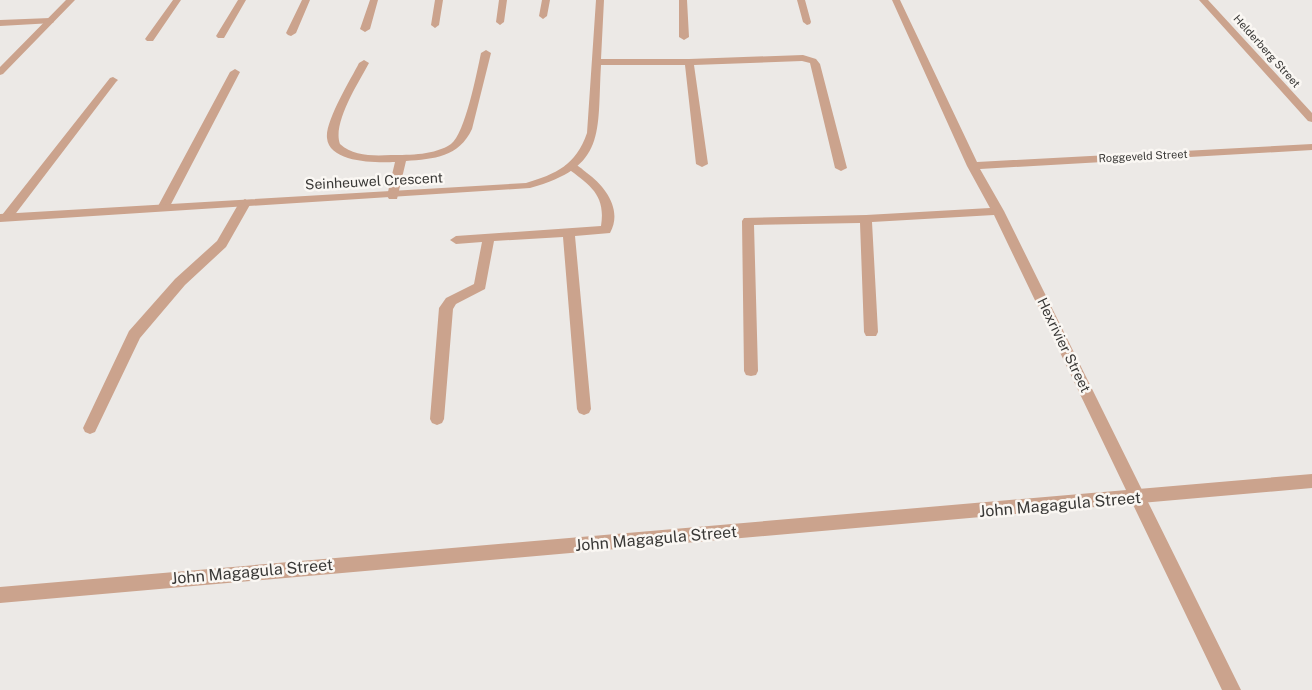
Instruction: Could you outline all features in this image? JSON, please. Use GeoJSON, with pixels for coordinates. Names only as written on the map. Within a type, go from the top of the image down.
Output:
{"type":"FeatureCollection","features":[{"type":"Feature","properties":{"kind":"street"},"geometry":{"type":"LineString","coordinates":[[0,72],[71,0]]}},
{"type":"Feature","properties":{"kind":"street"},"geometry":{"type":"LineString","coordinates":[[150,39],[177,0]]}},
{"type":"Feature","properties":{"kind":"street"},"geometry":{"type":"LineString","coordinates":[[221,36],[242,0]]}},
{"type":"Feature","properties":{"kind":"street"},"geometry":{"type":"LineString","coordinates":[[291,33],[306,0]]}},
{"type":"Feature","properties":{"kind":"street"},"geometry":{"type":"LineString","coordinates":[[365,29],[374,0]]}},
{"type":"Feature","properties":{"kind":"street"},"geometry":{"type":"LineString","coordinates":[[435,25],[439,0]]}},
{"type":"Feature","properties":{"kind":"street"},"geometry":{"type":"LineString","coordinates":[[500,22],[503,0]]}},
{"type":"Feature","properties":{"kind":"street"},"geometry":{"type":"LineString","coordinates":[[543,16],[546,0]]}},
{"type":"Feature","properties":{"kind":"street","name":"Seinheuwel Crescent"},"geometry":{"type":"LineString","coordinates":[[3,218],[393,196],[526,186],[555,178],[585,152],[592,133],[600,0]]}},
{"type":"Feature","properties":{"kind":"street"},"geometry":{"type":"LineString","coordinates":[[683,0],[684,37]]}},
{"type":"Feature","properties":{"kind":"street"},"geometry":{"type":"LineString","coordinates":[[800,0],[807,22]]}},
{"type":"Feature","properties":{"kind":"street","name":"Hexrivier Street"},"geometry":{"type":"LineString","coordinates":[[896,0],[973,166],[998,211],[1232,690]]}},
{"type":"Feature","properties":{"kind":"street","name":"Helderberg Street"},"geometry":{"type":"LineString","coordinates":[[1203,0],[1312,119]]}},
{"type":"Feature","properties":{"kind":"street"},"geometry":{"type":"LineString","coordinates":[[0,24],[50,21]]}},
{"type":"Feature","properties":{"kind":"street"},"geometry":{"type":"LineString","coordinates":[[364,62],[334,127],[332,139],[338,150],[352,156],[385,160],[440,152],[456,146],[467,130],[486,53]]}},
{"type":"Feature","properties":{"kind":"street"},"geometry":{"type":"LineString","coordinates":[[597,62],[689,62],[803,58],[813,61],[841,168]]}},
{"type":"Feature","properties":{"kind":"street"},"geometry":{"type":"LineString","coordinates":[[689,62],[702,164]]}},
{"type":"Feature","properties":{"kind":"street"},"geometry":{"type":"LineString","coordinates":[[162,208],[235,72]]}},
{"type":"Feature","properties":{"kind":"street"},"geometry":{"type":"LineString","coordinates":[[3,218],[113,80]]}},
{"type":"Feature","properties":{"kind":"street","name":"Roggeveld Street"},"geometry":{"type":"LineString","coordinates":[[973,166],[1312,147]]}},
{"type":"Feature","properties":{"kind":"street"},"geometry":{"type":"LineString","coordinates":[[393,196],[401,158]]}},
{"type":"Feature","properties":{"kind":"street"},"geometry":{"type":"LineString","coordinates":[[456,240],[606,230],[608,204],[599,187],[571,166]]}},
{"type":"Feature","properties":{"kind":"street"},"geometry":{"type":"LineString","coordinates":[[90,428],[134,335],[180,282],[222,244],[245,203]]}},
{"type":"Feature","properties":{"kind":"street"},"geometry":{"type":"LineString","coordinates":[[752,371],[748,222],[998,211]]}},
{"type":"Feature","properties":{"kind":"street"},"geometry":{"type":"LineString","coordinates":[[866,218],[871,332]]}},
{"type":"Feature","properties":{"kind":"street"},"geometry":{"type":"LineString","coordinates":[[569,232],[584,410]]}},
{"type":"Feature","properties":{"kind":"street"},"geometry":{"type":"LineString","coordinates":[[437,419],[446,308],[452,301],[480,286],[489,238]]}},
{"type":"Feature","properties":{"kind":"street","name":"John Magagula Street"},"geometry":{"type":"LineString","coordinates":[[0,595],[257,571],[1139,498],[1312,481]]}}]}
